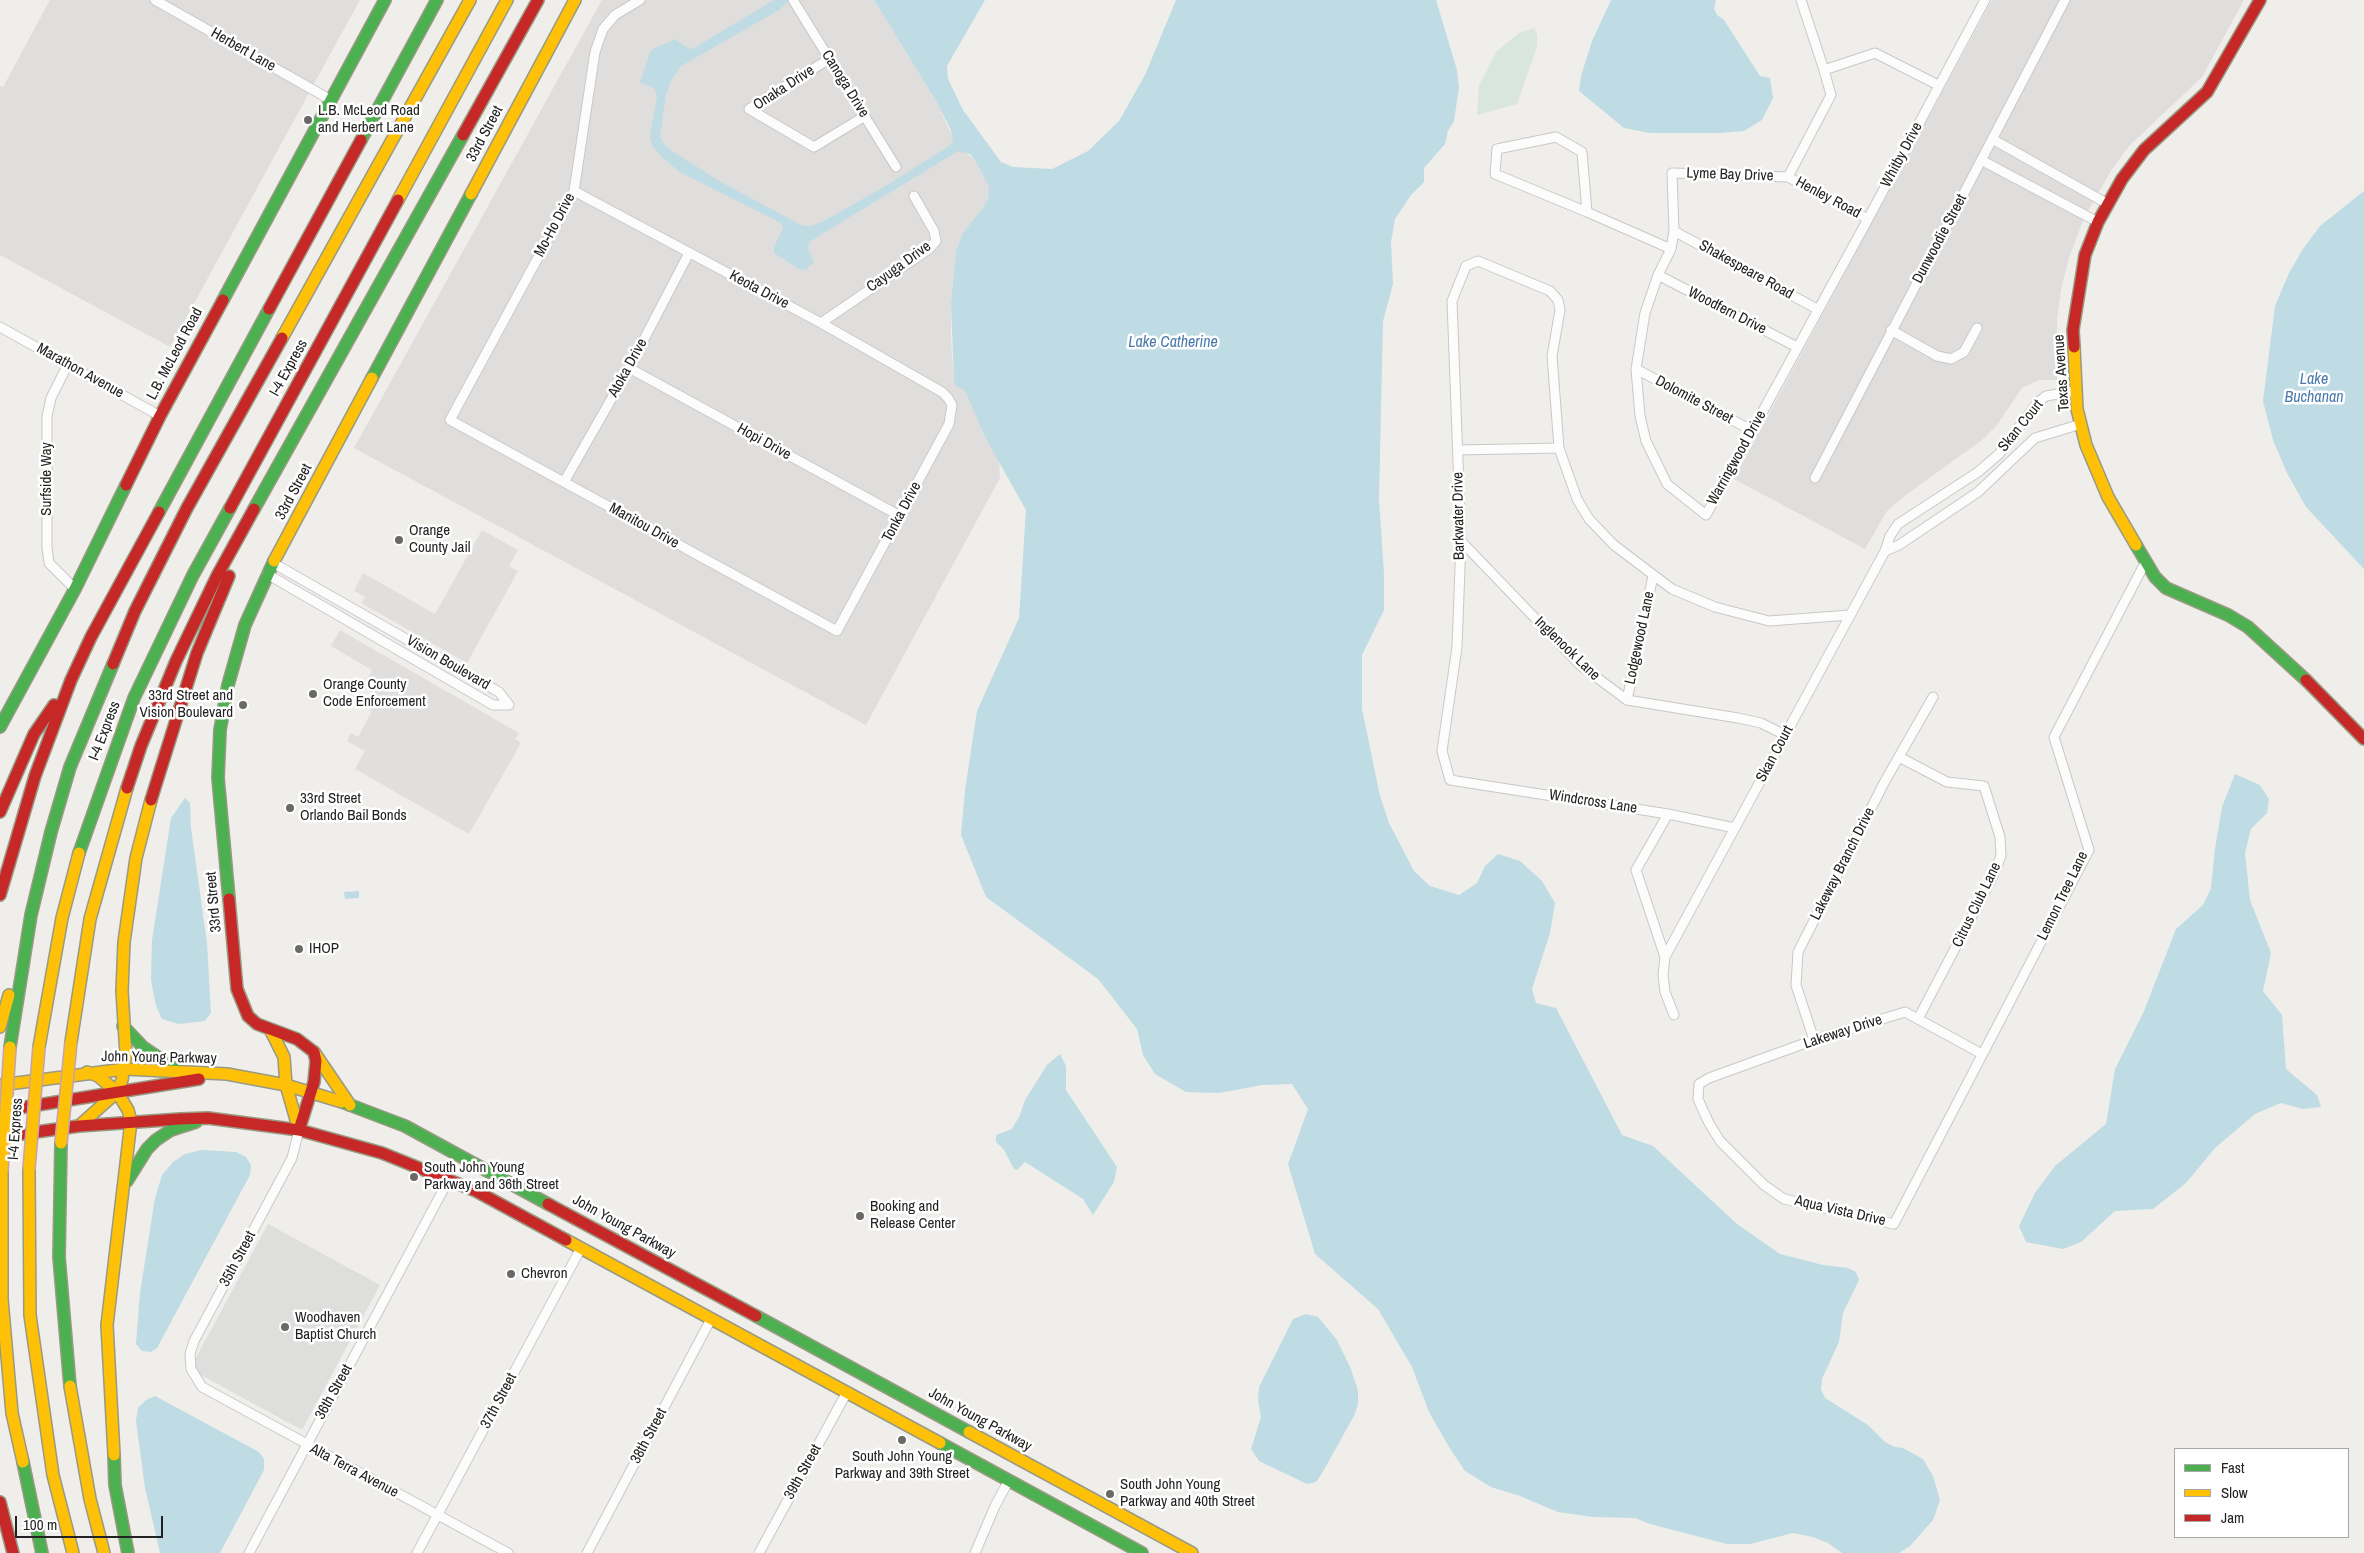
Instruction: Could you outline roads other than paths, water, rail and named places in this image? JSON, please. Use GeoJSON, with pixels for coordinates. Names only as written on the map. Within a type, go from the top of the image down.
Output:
{"type":"FeatureCollection","features":[{"type":"Feature","properties":{"kind":"main road","name":"L.B. McLeod Road"},"geometry":{"type":"LineString","coordinates":[[1,724],[75,589],[160,416],[385,0]]}},
{"type":"Feature","properties":{"kind":"main road"},"geometry":{"type":"LineString","coordinates":[[0,895],[26,802],[71,680],[116,587],[437,0]]}},
{"type":"Feature","properties":{"kind":"main road","name":"I-4 Express"},"geometry":{"type":"LineString","coordinates":[[42,1553],[12,1413],[2,1299],[2,1171],[10,1047],[31,915],[51,832],[70,767],[135,611],[187,508],[470,0]]}},
{"type":"Feature","properties":{"kind":"main road","name":"I-4 Express"},"geometry":{"type":"LineString","coordinates":[[73,1553],[53,1475],[31,1324],[28,1254],[32,1105],[38,1047],[62,918],[79,852],[99,791],[134,698],[193,575],[507,0]]}},
{"type":"Feature","properties":{"kind":"main road"},"geometry":{"type":"LineString","coordinates":[[104,1553],[90,1498],[69,1379],[59,1257],[61,1143],[71,1042],[90,919],[118,814],[141,746],[193,623],[275,471],[372,302],[538,0]]}},
{"type":"Feature","properties":{"kind":"main road","name":"33rd Street"},"geometry":{"type":"LineString","coordinates":[[314,1052],[297,1040],[257,1024],[248,1016],[237,989],[218,763],[222,712],[236,654],[255,600],[267,574],[575,0]]}},
{"type":"Feature","properties":{"kind":"main road","name":"Texas Avenue"},"geometry":{"type":"LineString","coordinates":[[2260,0],[2207,92],[2144,150],[2098,222],[2085,255],[2079,285],[2073,330],[2075,391],[2086,445],[2108,497],[2155,577],[2166,588],[2228,614],[2248,627],[2305,679],[2364,739]]}},
{"type":"Feature","properties":{"kind":"main road"},"geometry":{"type":"LineString","coordinates":[[79,1126],[117,1092],[125,1069],[124,942],[128,899],[148,809],[198,653],[237,556],[275,471]]}},
{"type":"Feature","properties":{"kind":"main road"},"geometry":{"type":"LineString","coordinates":[[0,812],[34,734],[71,680]]}},
{"type":"Feature","properties":{"kind":"main road"},"geometry":{"type":"LineString","coordinates":[[0,1027],[31,915]]}},
{"type":"Feature","properties":{"kind":"main road"},"geometry":{"type":"LineString","coordinates":[[124,1026],[143,1047],[177,1070]]}},
{"type":"Feature","properties":{"kind":"main road"},"geometry":{"type":"LineString","coordinates":[[271,1031],[284,1057],[286,1085],[299,1130]]}},
{"type":"Feature","properties":{"kind":"main road"},"geometry":{"type":"LineString","coordinates":[[299,1130],[316,1070],[314,1052]]}},
{"type":"Feature","properties":{"kind":"main road"},"geometry":{"type":"LineString","coordinates":[[314,1052],[350,1105]]}},
{"type":"Feature","properties":{"kind":"main road","name":"John Young Parkway"},"geometry":{"type":"LineString","coordinates":[[0,1085],[87,1072],[125,1069],[177,1070],[227,1074],[286,1085],[350,1105],[437,1142],[1192,1553]]}},
{"type":"Feature","properties":{"kind":"main road"},"geometry":{"type":"LineString","coordinates":[[87,1072],[98,1076],[117,1092],[128,1110],[131,1121],[107,1325],[115,1485],[128,1553]]}},
{"type":"Feature","properties":{"kind":"main road"},"geometry":{"type":"LineString","coordinates":[[0,1110],[227,1074]]}},
{"type":"Feature","properties":{"kind":"main road"},"geometry":{"type":"LineString","coordinates":[[122,1191],[136,1164],[156,1140],[171,1130],[208,1118]]}},
{"type":"Feature","properties":{"kind":"main road"},"geometry":{"type":"LineString","coordinates":[[0,1137],[131,1121],[208,1118],[299,1130],[382,1152],[449,1178],[476,1191],[1142,1553]]}},
{"type":"Feature","properties":{"kind":"main road"},"geometry":{"type":"LineString","coordinates":[[581,1248],[606,1246],[632,1248]]}},
{"type":"Feature","properties":{"kind":"main road"},"geometry":{"type":"LineString","coordinates":[[847,1392],[863,1391],[915,1402]]}},
{"type":"Feature","properties":{"kind":"main road"},"geometry":{"type":"LineString","coordinates":[[0,1502],[13,1553]]}},
{"type":"Feature","properties":{"kind":"street","name":"Herbert Lane"},"geometry":{"type":"LineString","coordinates":[[155,0],[331,100]]}},
{"type":"Feature","properties":{"kind":"street","name":"Mo-Ho Drive"},"geometry":{"type":"LineString","coordinates":[[450,420],[574,191],[599,39],[603,29],[615,15],[640,0]]}},
{"type":"Feature","properties":{"kind":"street","name":"Lyme Bay Drive"},"geometry":{"type":"LineString","coordinates":[[1674,231],[1672,173],[1788,177],[1831,95],[1801,0]]}},
{"type":"Feature","properties":{"kind":"street","name":"Whitby Drive"},"geometry":{"type":"LineString","coordinates":[[1817,309],[1868,219],[1985,0]]}},
{"type":"Feature","properties":{"kind":"street","name":"Dunwoodie Street"},"geometry":{"type":"LineString","coordinates":[[1815,478],[2065,0]]}},
{"type":"Feature","properties":{"kind":"street","name":"Canoga Drive"},"geometry":{"type":"LineString","coordinates":[[794,2],[896,167]]}},
{"type":"Feature","properties":{"kind":"street"},"geometry":{"type":"LineString","coordinates":[[1824,70],[1875,53],[1938,85]]}},
{"type":"Feature","properties":{"kind":"street","name":"Onaka Drive"},"geometry":{"type":"LineString","coordinates":[[829,59],[749,109],[814,148],[865,116]]}},
{"type":"Feature","properties":{"kind":"street"},"geometry":{"type":"LineString","coordinates":[[1587,212],[1582,152],[1556,137],[1498,149],[1495,174],[1671,249]]}},
{"type":"Feature","properties":{"kind":"street"},"geometry":{"type":"LineString","coordinates":[[1992,139],[2108,204]]}},
{"type":"Feature","properties":{"kind":"street"},"geometry":{"type":"LineString","coordinates":[[1981,160],[2098,222]]}},
{"type":"Feature","properties":{"kind":"street","name":"Henley Road"},"geometry":{"type":"LineString","coordinates":[[1788,177],[1868,219]]}},
{"type":"Feature","properties":{"kind":"street","name":"Keota Drive"},"geometry":{"type":"LineString","coordinates":[[574,191],[821,322],[942,392]]}},
{"type":"Feature","properties":{"kind":"street","name":"Cayuga Drive"},"geometry":{"type":"LineString","coordinates":[[821,322],[929,249],[936,241],[934,231],[914,196]]}},
{"type":"Feature","properties":{"kind":"street","name":"Warringwood Drive"},"geometry":{"type":"LineString","coordinates":[[1674,231],[1671,249],[1658,275],[1645,313],[1636,369],[1640,416],[1646,441],[1667,484],[1706,514],[1817,309]]}},
{"type":"Feature","properties":{"kind":"street","name":"Shakespeare Road"},"geometry":{"type":"LineString","coordinates":[[1674,231],[1817,309]]}},
{"type":"Feature","properties":{"kind":"street","name":"Atoka Drive"},"geometry":{"type":"LineString","coordinates":[[564,482],[628,368],[689,253]]}},
{"type":"Feature","properties":{"kind":"street","name":"Barkwater Drive"},"geometry":{"type":"LineString","coordinates":[[1450,780],[1442,751],[1457,647],[1461,541],[1452,301],[1466,266],[1478,261],[1550,291],[1558,300],[1560,310],[1552,356],[1559,448]]}},
{"type":"Feature","properties":{"kind":"street","name":"Woodfern Drive"},"geometry":{"type":"LineString","coordinates":[[1658,275],[1797,347]]}},
{"type":"Feature","properties":{"kind":"street","name":"Marathon Avenue"},"geometry":{"type":"LineString","coordinates":[[0,328],[160,416]]}},
{"type":"Feature","properties":{"kind":"street"},"geometry":{"type":"LineString","coordinates":[[1891,330],[1937,356],[1951,359],[1964,352],[1977,328]]}},
{"type":"Feature","properties":{"kind":"street","name":"Surfside Way"},"geometry":{"type":"LineString","coordinates":[[68,364],[51,398],[47,416],[47,548],[48,563],[75,589]]}},
{"type":"Feature","properties":{"kind":"street","name":"Hopi Drive"},"geometry":{"type":"LineString","coordinates":[[628,368],[900,516]]}},
{"type":"Feature","properties":{"kind":"street","name":"Dolomite Street"},"geometry":{"type":"LineString","coordinates":[[1636,369],[1752,431]]}},
{"type":"Feature","properties":{"kind":"street","name":"Skan Court"},"geometry":{"type":"LineString","coordinates":[[1665,957],[1898,524],[1978,472],[1999,454],[2038,402],[2046,396],[2075,391]]}},
{"type":"Feature","properties":{"kind":"street","name":"Tonka Drive"},"geometry":{"type":"LineString","coordinates":[[837,631],[949,424],[952,406],[942,392]]}},
{"type":"Feature","properties":{"kind":"street","name":"Manitou Drive"},"geometry":{"type":"LineString","coordinates":[[450,420],[837,631]]}},
{"type":"Feature","properties":{"kind":"street","name":"Skan Court"},"geometry":{"type":"LineString","coordinates":[[1885,551],[1899,545],[1978,492],[2035,438],[2081,424]]}},
{"type":"Feature","properties":{"kind":"street"},"geometry":{"type":"LineString","coordinates":[[1458,450],[1559,448],[1577,500],[1589,519],[1614,545],[1653,576],[1672,589],[1697,601],[1769,622],[1850,615]]}},
{"type":"Feature","properties":{"kind":"street","name":"Inglenook Lane"},"geometry":{"type":"LineString","coordinates":[[1461,541],[1580,665],[1627,700],[1761,723],[1785,735]]}},
{"type":"Feature","properties":{"kind":"street","name":"Lemon Tree Lane"},"geometry":{"type":"LineString","coordinates":[[1894,1224],[2089,850],[2054,737],[2146,561]]}},
{"type":"Feature","properties":{"kind":"street","name":"Vision Boulevard"},"geometry":{"type":"LineString","coordinates":[[267,574],[493,705],[509,705],[499,692],[273,563]]}},
{"type":"Feature","properties":{"kind":"street","name":"Lodgewood Lane"},"geometry":{"type":"LineString","coordinates":[[1627,700],[1653,576]]}},
{"type":"Feature","properties":{"kind":"street","name":"Lakeway Branch Drive"},"geometry":{"type":"LineString","coordinates":[[1814,1040],[1796,985],[1798,952],[1899,757],[1934,697]]}},
{"type":"Feature","properties":{"kind":"street","name":"Citrus Club Lane"},"geometry":{"type":"LineString","coordinates":[[1899,757],[1947,782],[1984,786],[2000,837],[2001,856],[1994,876],[1918,1019]]}},
{"type":"Feature","properties":{"kind":"street","name":"Windcross Lane"},"geometry":{"type":"LineString","coordinates":[[1450,780],[1668,814],[1735,828]]}},
{"type":"Feature","properties":{"kind":"street"},"geometry":{"type":"LineString","coordinates":[[1668,814],[1636,870],[1665,957],[1663,975],[1666,992],[1674,1015]]}},
{"type":"Feature","properties":{"kind":"street","name":"Lakeway Drive"},"geometry":{"type":"LineString","coordinates":[[1699,1084],[1709,1078],[1814,1040],[1904,1012],[1982,1054]]}},
{"type":"Feature","properties":{"kind":"street","name":"Aqua Vista Drive"},"geometry":{"type":"LineString","coordinates":[[1699,1084],[1698,1099],[1712,1129],[1720,1140],[1764,1184],[1784,1199],[1894,1224]]}},
{"type":"Feature","properties":{"kind":"street","name":"35th Street"},"geometry":{"type":"LineString","coordinates":[[202,1387],[190,1369],[190,1354],[194,1340],[292,1158],[299,1130]]}},
{"type":"Feature","properties":{"kind":"street","name":"36th Street"},"geometry":{"type":"LineString","coordinates":[[249,1553],[449,1178]]}},
{"type":"Feature","properties":{"kind":"street","name":"37th Street"},"geometry":{"type":"LineString","coordinates":[[418,1553],[581,1248]]}},
{"type":"Feature","properties":{"kind":"street","name":"38th Street"},"geometry":{"type":"LineString","coordinates":[[587,1553],[712,1319]]}},
{"type":"Feature","properties":{"kind":"street","name":"Alta Terra Avenue"},"geometry":{"type":"LineString","coordinates":[[202,1387],[305,1445],[508,1553]]}},
{"type":"Feature","properties":{"kind":"street","name":"39th Street"},"geometry":{"type":"LineString","coordinates":[[759,1553],[847,1392]]}},
{"type":"Feature","properties":{"kind":"street"},"geometry":{"type":"LineString","coordinates":[[975,1553],[995,1506],[1009,1480]]}},
{"type":"Feature","properties":{"kind":"water","name":"Lake Catherine"},"geometry":{"type":"Polygon","coordinates":[[[774,0],[790,0],[779,10],[681,66],[672,79],[666,94],[660,137],[666,147],[719,181],[803,226],[811,226],[822,222],[884,187],[949,146],[953,141],[951,130],[936,101],[874,0],[985,0],[947,66],[948,79],[963,110],[1001,162],[1013,167],[1052,169],[1088,151],[1119,121],[1145,75],[1176,0],[1436,0],[1457,70],[1459,88],[1454,121],[1448,131],[1445,144],[1424,168],[1424,182],[1411,195],[1395,219],[1391,242],[1393,284],[1383,321],[1379,499],[1384,574],[1384,610],[1362,655],[1362,709],[1380,796],[1389,823],[1414,871],[1430,886],[1459,895],[1477,883],[1485,866],[1498,854],[1520,861],[1542,881],[1555,903],[1550,933],[1532,989],[1536,1003],[1556,1008],[1622,1135],[1653,1146],[1737,1224],[1780,1254],[1823,1265],[1848,1268],[1856,1272],[1859,1280],[1843,1313],[1839,1342],[1822,1379],[1821,1389],[1825,1398],[1868,1425],[1885,1442],[1895,1447],[1903,1448],[1923,1459],[1933,1476],[1940,1500],[1933,1520],[1910,1546],[1899,1553],[1842,1553],[1828,1543],[1813,1537],[1793,1533],[1750,1544],[1727,1544],[1650,1524],[1635,1518],[1593,1517],[1558,1512],[1520,1496],[1491,1487],[1465,1471],[1429,1412],[1412,1367],[1378,1309],[1315,1254],[1288,1164],[1308,1109],[1292,1084],[1262,1085],[1219,1093],[1186,1092],[1155,1074],[1143,1055],[1137,1029],[1098,979],[986,897],[961,835],[965,790],[977,711],[1019,618],[1026,510],[986,439],[965,391],[954,384],[951,303],[956,251],[962,234],[985,205],[989,196],[989,187],[970,154],[958,151],[809,242],[808,249],[814,262],[806,270],[799,269],[774,253],[774,247],[783,228],[781,223],[680,172],[663,158],[653,147],[650,137],[657,97],[655,89],[640,82],[651,50],[675,39],[689,49],[694,48],[774,0]]]}},
{"type":"Feature","properties":{"kind":"water"},"geometry":{"type":"Polygon","coordinates":[[[1611,0],[1716,0],[1714,9],[1717,15],[1724,20],[1760,76],[1770,78],[1773,98],[1762,120],[1744,131],[1721,133],[1650,133],[1624,128],[1579,91],[1581,76],[1592,41],[1611,0]]]}},
{"type":"Feature","properties":{"kind":"water","name":"Lake Buchanan"},"geometry":{"type":"Polygon","coordinates":[[[2364,191],[2364,569],[2306,507],[2287,473],[2273,440],[2263,401],[2275,306],[2289,273],[2303,249],[2320,226],[2364,191]]]}},
{"type":"Feature","properties":{"kind":"water"},"geometry":{"type":"Polygon","coordinates":[[[2235,774],[2260,785],[2269,799],[2267,813],[2251,829],[2245,853],[2250,900],[2271,953],[2263,991],[2282,1015],[2286,1069],[2317,1095],[2321,1107],[2303,1109],[2281,1103],[2255,1114],[2215,1148],[2186,1183],[2153,1209],[2115,1211],[2081,1242],[2063,1249],[2026,1242],[2019,1226],[2035,1193],[2055,1166],[2106,1124],[2115,1069],[2144,1011],[2176,929],[2203,905],[2211,888],[2222,807],[2235,774]]]}},
{"type":"Feature","properties":{"kind":"water"},"geometry":{"type":"Polygon","coordinates":[[[185,798],[190,803],[191,828],[207,943],[211,1013],[205,1021],[178,1024],[162,1019],[156,1006],[151,980],[152,940],[171,818],[185,798]]]}},
{"type":"Feature","properties":{"kind":"water"},"geometry":{"type":"Polygon","coordinates":[[[359,891],[359,898],[345,899],[344,892],[359,891]]]}},
{"type":"Feature","properties":{"kind":"water"},"geometry":{"type":"Polygon","coordinates":[[[1060,1054],[1066,1066],[1066,1090],[1117,1167],[1114,1182],[1093,1215],[1083,1199],[1025,1162],[1017,1170],[1014,1169],[1004,1150],[996,1142],[996,1135],[1012,1129],[1020,1115],[1025,1100],[1047,1065],[1060,1054]]]}},
{"type":"Feature","properties":{"kind":"water"},"geometry":{"type":"Polygon","coordinates":[[[201,1150],[236,1152],[246,1157],[251,1165],[250,1175],[157,1348],[151,1352],[142,1351],[136,1344],[140,1293],[155,1198],[162,1175],[173,1162],[185,1154],[201,1150]]]}},
{"type":"Feature","properties":{"kind":"water"},"geometry":{"type":"Polygon","coordinates":[[[1306,1314],[1318,1317],[1337,1340],[1351,1369],[1358,1391],[1358,1404],[1355,1414],[1321,1475],[1316,1482],[1307,1484],[1259,1461],[1251,1449],[1261,1417],[1258,1400],[1259,1387],[1293,1319],[1306,1314]]]}},
{"type":"Feature","properties":{"kind":"water"},"geometry":{"type":"Polygon","coordinates":[[[155,1396],[259,1452],[264,1459],[264,1470],[220,1553],[160,1553],[145,1488],[136,1421],[138,1408],[146,1400],[155,1396]]]}},
{"type":"Feature","properties":{"kind":"place","name":"L.B. McLeod Road and Herbert Lane"},"geometry":{"type":"Point","coordinates":[308,120]}},
{"type":"Feature","properties":{"kind":"place","name":"Orange County Jail"},"geometry":{"type":"Point","coordinates":[399,540]}},
{"type":"Feature","properties":{"kind":"place","name":"Orange County Code Enforcement"},"geometry":{"type":"Point","coordinates":[313,694]}},
{"type":"Feature","properties":{"kind":"place","name":"33rd Street and Vision Boulevard"},"geometry":{"type":"Point","coordinates":[243,705]}},
{"type":"Feature","properties":{"kind":"place","name":"33rd Street Orlando Bail Bonds"},"geometry":{"type":"Point","coordinates":[290,808]}},
{"type":"Feature","properties":{"kind":"place","name":"IHOP"},"geometry":{"type":"Point","coordinates":[299,949]}},
{"type":"Feature","properties":{"kind":"place","name":"South John Young Parkway and 36th Street"},"geometry":{"type":"Point","coordinates":[414,1177]}},
{"type":"Feature","properties":{"kind":"place","name":"Booking and Release Center"},"geometry":{"type":"Point","coordinates":[860,1216]}},
{"type":"Feature","properties":{"kind":"place","name":"Chevron"},"geometry":{"type":"Point","coordinates":[511,1274]}},
{"type":"Feature","properties":{"kind":"place","name":"Woodhaven Baptist Church"},"geometry":{"type":"Point","coordinates":[285,1327]}},
{"type":"Feature","properties":{"kind":"place","name":"South John Young Parkway and 39th Street"},"geometry":{"type":"Point","coordinates":[902,1440]}},
{"type":"Feature","properties":{"kind":"place","name":"South John Young Parkway and 40th Street"},"geometry":{"type":"Point","coordinates":[1110,1494]}}]}
